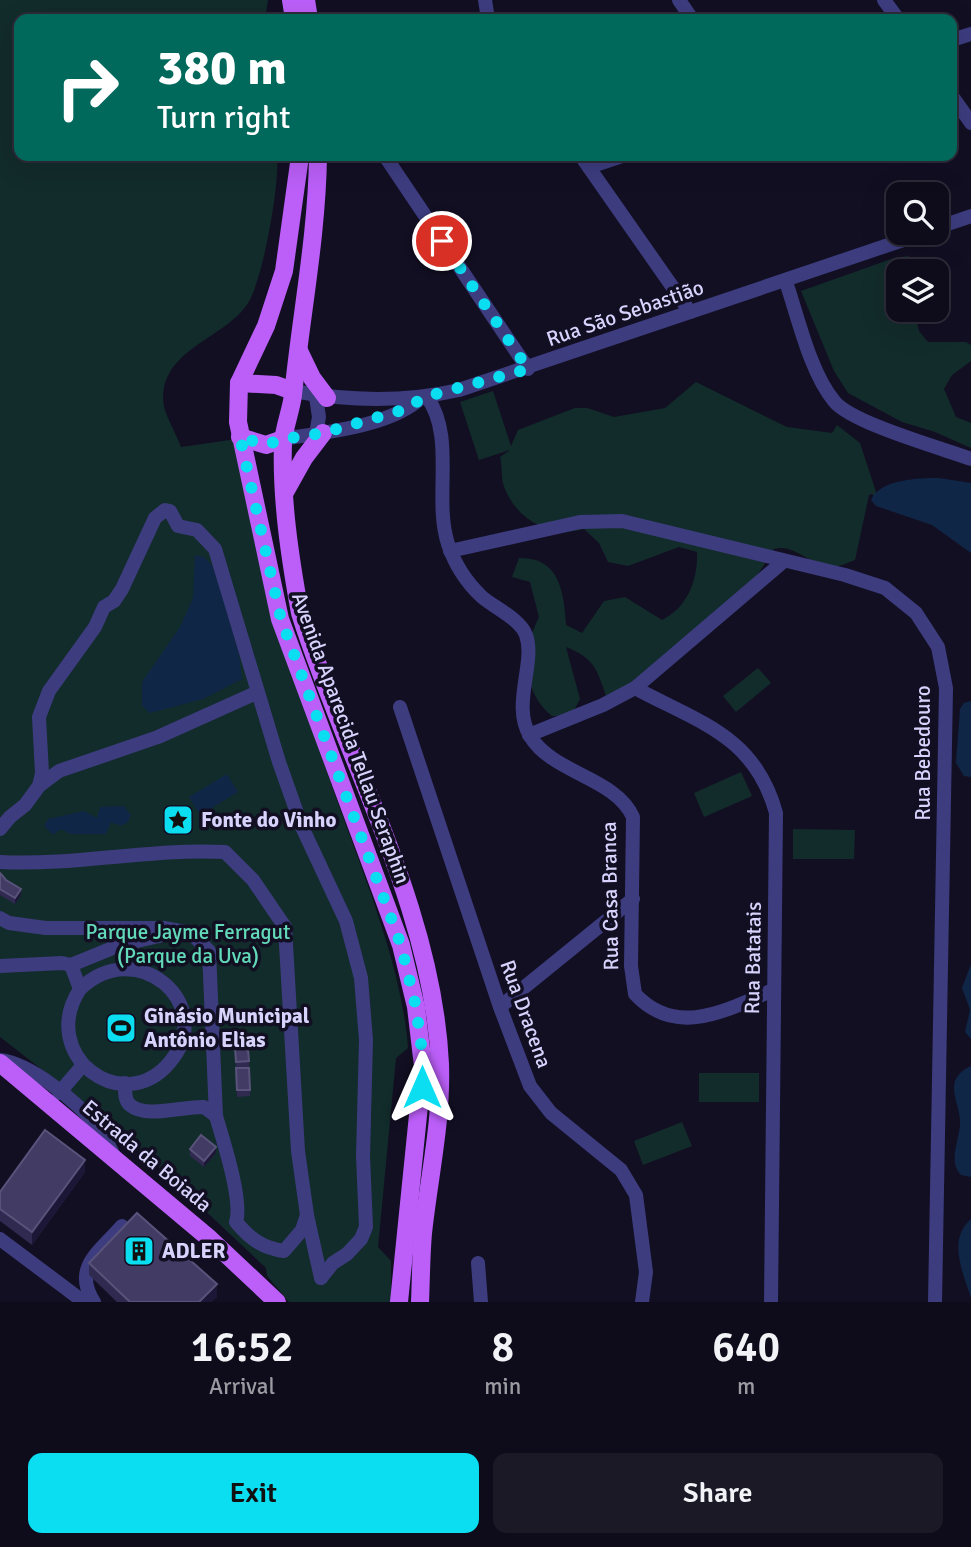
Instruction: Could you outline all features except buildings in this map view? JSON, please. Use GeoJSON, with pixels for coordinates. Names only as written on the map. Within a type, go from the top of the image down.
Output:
{"type":"FeatureCollection","features":[{"type":"Feature","properties":{"kind":"main road","name":"Avenida Aparecida Tellau Seraphin"},"geometry":{"type":"LineString","coordinates":[[299,161],[284,271],[266,326],[239,383],[240,437],[281,619],[401,945],[416,1007],[424,1066],[399,1302]]}},
{"type":"Feature","properties":{"kind":"main road","name":"Avenida Aparecida Tellau Seraphin"},"geometry":{"type":"LineString","coordinates":[[318,161],[317,216],[297,345],[293,391],[283,439],[285,492],[300,613],[396,870],[420,943],[434,1004],[440,1063],[440,1105],[423,1234],[420,1302]]}},
{"type":"Feature","properties":{"kind":"main road"},"geometry":{"type":"LineString","coordinates":[[297,345],[322,398]]}},
{"type":"Feature","properties":{"kind":"main road"},"geometry":{"type":"LineString","coordinates":[[239,383],[276,385],[293,391]]}},
{"type":"Feature","properties":{"kind":"main road"},"geometry":{"type":"LineString","coordinates":[[285,492],[303,458],[320,434]]}},
{"type":"Feature","properties":{"kind":"main road"},"geometry":{"type":"LineString","coordinates":[[240,437],[266,445],[283,439]]}},
{"type":"Feature","properties":{"kind":"main road","name":"Estrada da Boiada"},"geometry":{"type":"LineString","coordinates":[[0,1062],[210,1238],[265,1295],[277,1302]]}},
{"type":"Feature","properties":{"kind":"street"},"geometry":{"type":"LineString","coordinates":[[957,103],[971,123]]}},
{"type":"Feature","properties":{"kind":"street"},"geometry":{"type":"LineString","coordinates":[[387,161],[528,369]]}},
{"type":"Feature","properties":{"kind":"street"},"geometry":{"type":"LineString","coordinates":[[585,162],[690,312]]}},
{"type":"Feature","properties":{"kind":"street"},"geometry":{"type":"LineString","coordinates":[[949,224],[971,216]]}},
{"type":"Feature","properties":{"kind":"street","name":"Rua São Sebastião"},"geometry":{"type":"LineString","coordinates":[[293,391],[322,398],[424,398],[528,369],[890,245]]}},
{"type":"Feature","properties":{"kind":"street"},"geometry":{"type":"LineString","coordinates":[[786,282],[820,378],[835,403],[860,418],[971,459]]}},
{"type":"Feature","properties":{"kind":"street"},"geometry":{"type":"LineString","coordinates":[[320,434],[322,398]]}},
{"type":"Feature","properties":{"kind":"street"},"geometry":{"type":"LineString","coordinates":[[283,439],[320,434],[410,408],[424,398],[438,418],[444,521],[450,551],[468,583],[525,633],[527,639],[522,715],[529,735],[603,705],[635,688],[784,561]]}},
{"type":"Feature","properties":{"kind":"street"},"geometry":{"type":"LineString","coordinates":[[0,862],[52,863],[196,851],[226,852],[253,880],[285,927],[298,1151],[307,1215],[321,1279],[334,1263],[361,1239],[366,1227],[363,1152],[366,1040],[361,978],[346,921],[302,827],[256,693],[229,589],[215,549],[197,530],[178,526],[170,510],[165,510],[155,518],[122,589],[114,601],[104,607],[94,627],[49,691],[39,717],[42,773],[39,786]]}},
{"type":"Feature","properties":{"kind":"street","name":"Rua Bebedouro"},"geometry":{"type":"LineString","coordinates":[[450,551],[580,522],[622,522],[845,575],[885,588],[916,613],[929,629],[943,667],[946,688],[935,1302]]}},
{"type":"Feature","properties":{"kind":"street","name":"Rua Batatais"},"geometry":{"type":"LineString","coordinates":[[635,688],[743,749],[758,766],[769,786],[776,813],[771,1302]]}},
{"type":"Feature","properties":{"kind":"street"},"geometry":{"type":"LineString","coordinates":[[0,830],[9,817],[25,805],[39,786],[59,771],[158,737],[256,693]]}},
{"type":"Feature","properties":{"kind":"street","name":"Rua Dracena"},"geometry":{"type":"LineString","coordinates":[[401,707],[500,1007],[530,1086],[539,1101],[610,1159],[631,1183],[640,1208],[646,1272],[642,1302]]}},
{"type":"Feature","properties":{"kind":"street","name":"Rua Casa Branca"},"geometry":{"type":"LineString","coordinates":[[529,735],[541,749],[628,807],[633,817],[632,980],[635,994],[657,1014],[675,1019],[691,1018],[743,1003],[773,990]]}},
{"type":"Feature","properties":{"kind":"street"},"geometry":{"type":"LineString","coordinates":[[500,1007],[633,899]]}},
{"type":"Feature","properties":{"kind":"street"},"geometry":{"type":"LineString","coordinates":[[0,918],[9,923],[46,928],[164,928],[191,933],[209,951],[211,958],[216,1116],[227,1147],[234,1195],[240,1211],[236,1222],[264,1247],[284,1251],[302,1230],[307,1215]]}},
{"type":"Feature","properties":{"kind":"street"},"geometry":{"type":"LineString","coordinates":[[0,966],[62,962],[71,965],[120,945],[150,937],[191,933]]}},
{"type":"Feature","properties":{"kind":"street"},"geometry":{"type":"LineString","coordinates":[[71,965],[80,989]]}},
{"type":"Feature","properties":{"kind":"street"},"geometry":{"type":"LineString","coordinates":[[135,968],[147,971],[167,984],[180,1005],[183,1016],[182,1040],[170,1062],[150,1078],[125,1083],[100,1077],[83,1065],[72,1050],[67,1025],[73,999],[80,989],[99,974],[111,969],[135,968]]}},
{"type":"Feature","properties":{"kind":"street"},"geometry":{"type":"LineString","coordinates":[[0,1062],[19,1064],[59,1093],[98,1127],[116,1160]]}},
{"type":"Feature","properties":{"kind":"street"},"geometry":{"type":"LineString","coordinates":[[59,1093],[83,1065]]}},
{"type":"Feature","properties":{"kind":"street"},"geometry":{"type":"LineString","coordinates":[[125,1083],[126,1098],[134,1107],[146,1110],[204,1107],[216,1116]]}},
{"type":"Feature","properties":{"kind":"street"},"geometry":{"type":"LineString","coordinates":[[94,1302],[84,1287],[85,1271],[122,1226]]}},
{"type":"Feature","properties":{"kind":"street"},"geometry":{"type":"LineString","coordinates":[[0,1239],[84,1302]]}},
{"type":"Feature","properties":{"kind":"street"},"geometry":{"type":"LineString","coordinates":[[478,1263],[481,1302]]}},
{"type":"Feature","properties":{"kind":"green space","name":"Parque Jayme Ferragut (Parque da Uva)"},"geometry":{"type":"Polygon","coordinates":[[[0,0],[268,0],[266,14],[14,14],[14,161],[277,161],[269,231],[254,291],[238,315],[194,347],[170,372],[164,388],[164,407],[181,447],[237,439],[319,747],[372,896],[395,973],[408,1048],[396,1058],[378,1247],[391,1261],[391,1302],[289,1302],[267,1276],[266,1268],[117,1128],[0,1037],[0,0]]]}},
{"type":"Feature","properties":{"kind":"green space"},"geometry":{"type":"Polygon","coordinates":[[[908,256],[913,259],[891,259],[908,256]]]}},
{"type":"Feature","properties":{"kind":"green space"},"geometry":{"type":"Polygon","coordinates":[[[886,261],[886,322],[917,322],[919,331],[928,342],[966,342],[971,345],[971,361],[952,375],[944,389],[956,417],[971,423],[971,448],[935,432],[902,422],[848,393],[834,371],[801,291],[886,261]]]}},
{"type":"Feature","properties":{"kind":"green space"},"geometry":{"type":"Polygon","coordinates":[[[696,382],[787,427],[832,433],[837,425],[860,443],[879,501],[872,494],[869,495],[855,560],[836,567],[825,566],[789,549],[774,549],[755,579],[633,683],[606,696],[600,678],[589,660],[566,647],[580,699],[571,716],[552,716],[542,706],[530,683],[528,656],[533,630],[539,617],[530,582],[512,577],[519,558],[543,563],[551,570],[561,589],[566,625],[582,633],[604,601],[625,597],[662,620],[671,614],[679,608],[690,591],[696,572],[697,552],[679,547],[628,566],[608,562],[599,543],[584,529],[548,529],[527,518],[518,510],[503,485],[500,457],[510,450],[479,460],[460,402],[493,391],[511,446],[518,430],[575,408],[587,408],[614,417],[665,408],[696,382]]]}},
{"type":"Feature","properties":{"kind":"green space"},"geometry":{"type":"Polygon","coordinates":[[[758,668],[771,683],[736,712],[723,696],[758,668]]]}},
{"type":"Feature","properties":{"kind":"green space"},"geometry":{"type":"Polygon","coordinates":[[[741,772],[752,796],[704,817],[694,793],[741,772]]]}},
{"type":"Feature","properties":{"kind":"green space"},"geometry":{"type":"Polygon","coordinates":[[[793,829],[855,830],[854,859],[793,859],[793,829]]]}},
{"type":"Feature","properties":{"kind":"green space"},"geometry":{"type":"Polygon","coordinates":[[[699,1073],[759,1073],[759,1102],[699,1102],[699,1073]]]}},
{"type":"Feature","properties":{"kind":"green space"},"geometry":{"type":"Polygon","coordinates":[[[682,1122],[692,1146],[643,1165],[634,1141],[682,1122]]]}},
{"type":"Feature","properties":{"kind":"water"},"geometry":{"type":"Polygon","coordinates":[[[939,478],[971,483],[971,553],[932,525],[876,506],[871,500],[876,493],[891,484],[911,479],[939,478]]]}},
{"type":"Feature","properties":{"kind":"water"},"geometry":{"type":"Polygon","coordinates":[[[195,555],[204,557],[214,567],[239,654],[242,679],[203,699],[150,713],[142,706],[142,682],[180,627],[193,598],[195,555]]]}},
{"type":"Feature","properties":{"kind":"water"},"geometry":{"type":"Polygon","coordinates":[[[971,701],[971,777],[964,776],[956,763],[960,709],[964,703],[971,701]]]}},
{"type":"Feature","properties":{"kind":"water"},"geometry":{"type":"Polygon","coordinates":[[[227,774],[238,792],[200,815],[189,797],[227,774]]]}},
{"type":"Feature","properties":{"kind":"water"},"geometry":{"type":"Polygon","coordinates":[[[124,806],[131,815],[128,822],[121,826],[111,822],[106,834],[71,834],[61,829],[53,835],[44,826],[48,819],[84,811],[97,818],[100,807],[124,806]]]}},
{"type":"Feature","properties":{"kind":"water","name":"Fonte do Vinho"},"geometry":{"type":"Polygon","coordinates":[[[172,809],[183,809],[188,814],[192,830],[189,835],[183,835],[167,825],[166,818],[172,809]]]}},
{"type":"Feature","properties":{"kind":"water"},"geometry":{"type":"Polygon","coordinates":[[[971,964],[971,1039],[965,1032],[970,1010],[962,988],[971,964]]]}},
{"type":"Feature","properties":{"kind":"water"},"geometry":{"type":"Polygon","coordinates":[[[971,1066],[971,1177],[961,1175],[955,1163],[960,1121],[954,1086],[960,1074],[971,1066]]]}},
{"type":"Feature","properties":{"kind":"water"},"geometry":{"type":"Polygon","coordinates":[[[971,1219],[971,1298],[961,1267],[958,1246],[964,1227],[971,1219]]]}},
{"type":"Feature","properties":{"kind":"place","name":"Fonte do Vinho"},"geometry":{"type":"Point","coordinates":[178,820]}},
{"type":"Feature","properties":{"kind":"place","name":"Ginásio Municipal Antônio Elias"},"geometry":{"type":"Point","coordinates":[121,1028]}},
{"type":"Feature","properties":{"kind":"place","name":"ADLER"},"geometry":{"type":"Point","coordinates":[139,1251]}},
{"type":"Feature","properties":{"kind":"route"},"geometry":{"type":"LineString","coordinates":[[422,1087],[424,1066],[416,1007],[401,945],[281,619],[240,437],[266,445],[283,439],[355,426],[410,408],[421,398],[459,390],[528,369],[442,241]]}}]}
